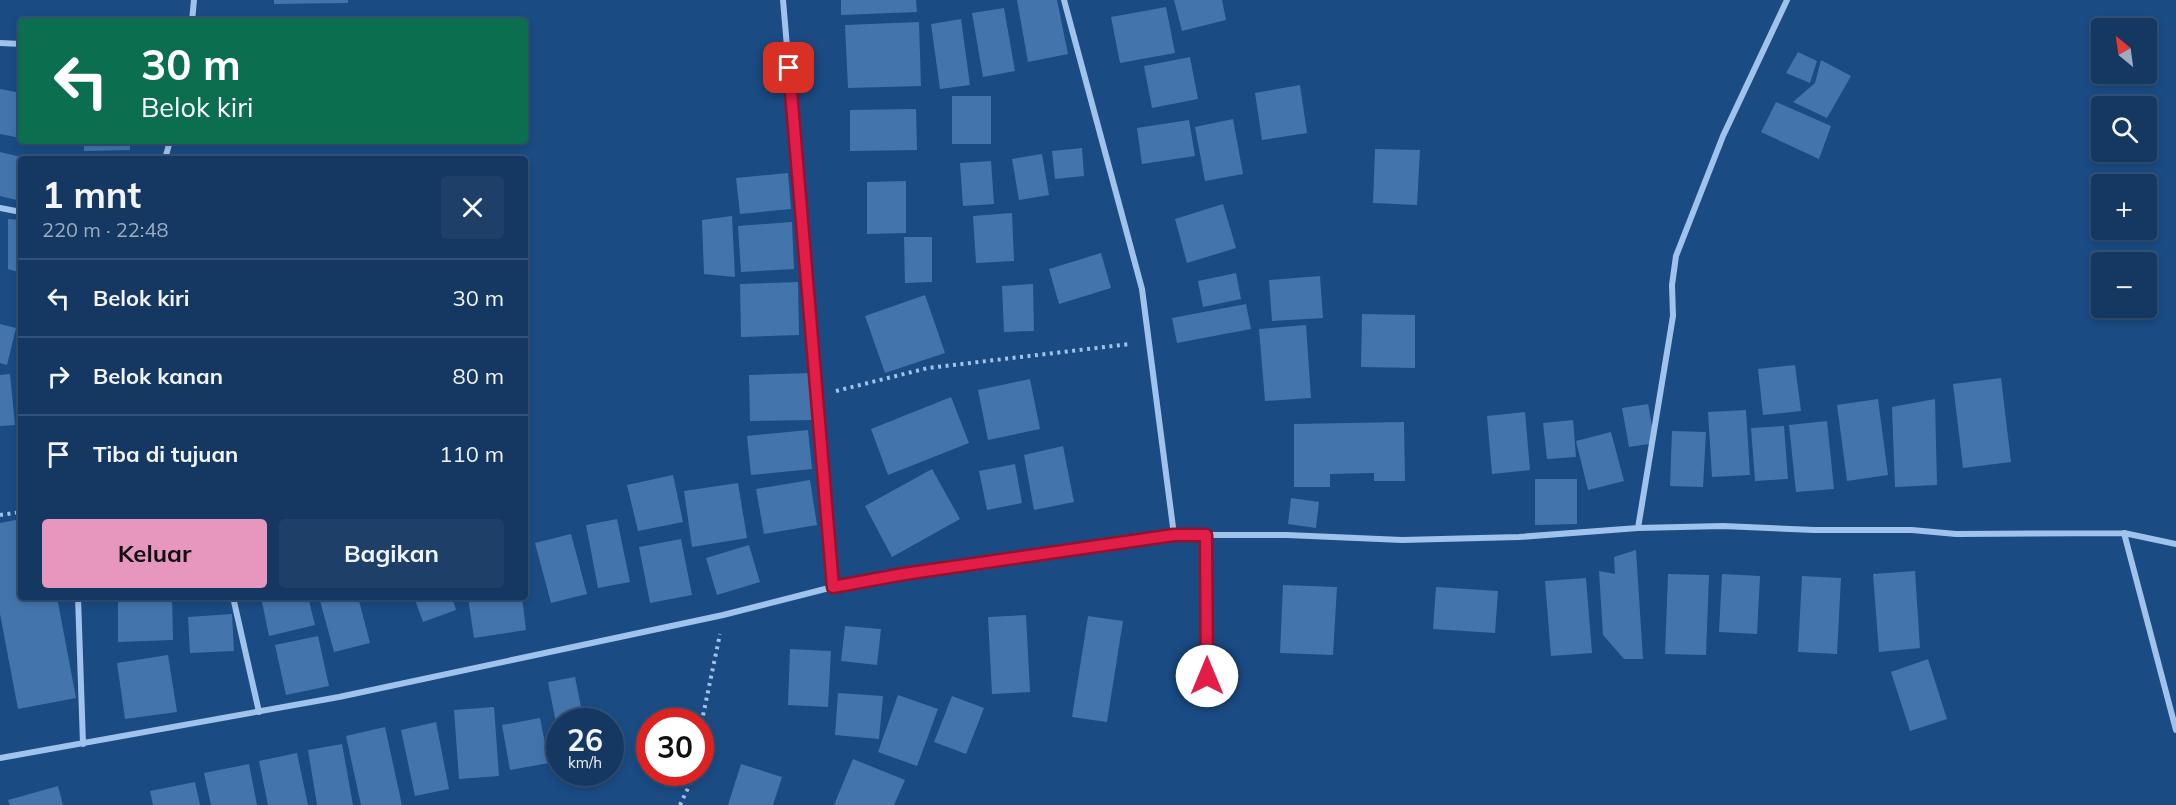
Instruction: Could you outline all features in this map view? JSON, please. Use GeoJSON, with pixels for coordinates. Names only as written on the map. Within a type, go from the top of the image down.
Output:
{"type":"FeatureCollection","features":[{"type":"Feature","properties":{"kind":"street"},"geometry":{"type":"LineString","coordinates":[[192,18],[194,0]]}},
{"type":"Feature","properties":{"kind":"street"},"geometry":{"type":"LineString","coordinates":[[783,0],[833,587]]}},
{"type":"Feature","properties":{"kind":"street"},"geometry":{"type":"LineString","coordinates":[[1064,0],[1142,289],[1174,535]]}},
{"type":"Feature","properties":{"kind":"street"},"geometry":{"type":"LineString","coordinates":[[1638,528],[1673,316],[1672,285],[1676,256],[1723,136],[1787,0]]}},
{"type":"Feature","properties":{"kind":"street"},"geometry":{"type":"LineString","coordinates":[[0,42],[18,44]]}},
{"type":"Feature","properties":{"kind":"street"},"geometry":{"type":"LineString","coordinates":[[0,208],[18,211]]}},
{"type":"Feature","properties":{"kind":"street"},"geometry":{"type":"LineString","coordinates":[[0,758],[259,712],[723,615],[833,587],[904,574],[1174,535],[1402,540],[1519,537],[1638,528],[1723,526],[1814,530],[1912,530],[1956,534],[2124,533],[2176,544]]}},
{"type":"Feature","properties":{"kind":"street"},"geometry":{"type":"LineString","coordinates":[[2124,533],[2176,730]]}},
{"type":"Feature","properties":{"kind":"street"},"geometry":{"type":"LineString","coordinates":[[1206,535],[1207,676]]}},
{"type":"Feature","properties":{"kind":"street"},"geometry":{"type":"LineString","coordinates":[[78,600],[83,744]]}},
{"type":"Feature","properties":{"kind":"street"},"geometry":{"type":"LineString","coordinates":[[234,600],[259,712]]}},
{"type":"Feature","properties":{"kind":"path"},"geometry":{"type":"LineString","coordinates":[[818,395],[928,368],[1148,342]]}},
{"type":"Feature","properties":{"kind":"path"},"geometry":{"type":"LineString","coordinates":[[0,515],[18,512]]}},
{"type":"Feature","properties":{"kind":"path"},"geometry":{"type":"LineString","coordinates":[[704,708],[723,615]]}},
{"type":"Feature","properties":{"kind":"path"},"geometry":{"type":"LineString","coordinates":[[680,805],[687,786]]}},
{"type":"Feature","properties":{"kind":"building"},"geometry":{"type":"Polygon","coordinates":[[[274,0],[348,0],[348,3],[274,4],[274,0]]]}},
{"type":"Feature","properties":{"kind":"building"},"geometry":{"type":"Polygon","coordinates":[[[841,0],[916,0],[917,12],[841,15],[841,0]]]}},
{"type":"Feature","properties":{"kind":"building"},"geometry":{"type":"Polygon","coordinates":[[[1017,0],[1057,0],[1068,54],[1028,62],[1017,0]]]}},
{"type":"Feature","properties":{"kind":"building"},"geometry":{"type":"Polygon","coordinates":[[[1174,0],[1222,0],[1226,20],[1182,31],[1174,0]]]}},
{"type":"Feature","properties":{"kind":"building"},"geometry":{"type":"Polygon","coordinates":[[[1166,7],[1175,53],[1120,63],[1111,17],[1166,7]]]}},
{"type":"Feature","properties":{"kind":"building"},"geometry":{"type":"Polygon","coordinates":[[[1004,8],[1015,71],[983,77],[972,13],[1004,8]]]}},
{"type":"Feature","properties":{"kind":"building"},"geometry":{"type":"Polygon","coordinates":[[[961,19],[970,85],[940,89],[931,24],[961,19]]]}},
{"type":"Feature","properties":{"kind":"building"},"geometry":{"type":"Polygon","coordinates":[[[919,22],[921,86],[848,88],[845,25],[919,22]]]}},
{"type":"Feature","properties":{"kind":"building"},"geometry":{"type":"Polygon","coordinates":[[[1798,52],[1817,61],[1810,83],[1786,73],[1798,52]]]}},
{"type":"Feature","properties":{"kind":"building"},"geometry":{"type":"Polygon","coordinates":[[[1190,57],[1198,99],[1152,108],[1144,66],[1190,57]]]}},
{"type":"Feature","properties":{"kind":"building"},"geometry":{"type":"Polygon","coordinates":[[[1821,60],[1851,76],[1827,118],[1793,102],[1815,83],[1821,60]]]}},
{"type":"Feature","properties":{"kind":"building"},"geometry":{"type":"Polygon","coordinates":[[[1300,85],[1307,133],[1262,140],[1255,93],[1300,85]]]}},
{"type":"Feature","properties":{"kind":"building"},"geometry":{"type":"Polygon","coordinates":[[[0,89],[18,92],[18,137],[0,134],[0,89]]]}},
{"type":"Feature","properties":{"kind":"building"},"geometry":{"type":"Polygon","coordinates":[[[952,96],[991,96],[991,144],[952,144],[952,96]]]}},
{"type":"Feature","properties":{"kind":"building"},"geometry":{"type":"Polygon","coordinates":[[[1776,102],[1831,126],[1819,159],[1761,132],[1776,102]]]}},
{"type":"Feature","properties":{"kind":"building"},"geometry":{"type":"Polygon","coordinates":[[[916,109],[917,150],[850,151],[850,110],[916,109]]]}},
{"type":"Feature","properties":{"kind":"building"},"geometry":{"type":"Polygon","coordinates":[[[1233,119],[1243,174],[1205,181],[1195,127],[1233,119]]]}},
{"type":"Feature","properties":{"kind":"building"},"geometry":{"type":"Polygon","coordinates":[[[1189,120],[1195,156],[1142,164],[1137,128],[1189,120]]]}},
{"type":"Feature","properties":{"kind":"building"},"geometry":{"type":"Polygon","coordinates":[[[84,144],[130,144],[130,150],[84,151],[84,144]]]}},
{"type":"Feature","properties":{"kind":"building"},"geometry":{"type":"Polygon","coordinates":[[[1082,148],[1084,176],[1055,179],[1052,151],[1082,148]]]}},
{"type":"Feature","properties":{"kind":"building"},"geometry":{"type":"Polygon","coordinates":[[[1375,149],[1420,150],[1417,205],[1373,203],[1375,149]]]}},
{"type":"Feature","properties":{"kind":"building"},"geometry":{"type":"Polygon","coordinates":[[[0,152],[18,156],[18,200],[0,196],[0,152]]]}},
{"type":"Feature","properties":{"kind":"building"},"geometry":{"type":"Polygon","coordinates":[[[1042,154],[1049,195],[1019,200],[1012,159],[1042,154]]]}},
{"type":"Feature","properties":{"kind":"building"},"geometry":{"type":"Polygon","coordinates":[[[991,161],[994,204],[963,206],[960,163],[991,161]]]}},
{"type":"Feature","properties":{"kind":"building"},"geometry":{"type":"Polygon","coordinates":[[[788,173],[791,209],[740,214],[736,178],[788,173]]]}},
{"type":"Feature","properties":{"kind":"building"},"geometry":{"type":"Polygon","coordinates":[[[906,181],[906,233],[867,234],[867,182],[906,181]]]}},
{"type":"Feature","properties":{"kind":"building"},"geometry":{"type":"Polygon","coordinates":[[[1223,204],[1236,248],[1187,263],[1175,219],[1223,204]]]}},
{"type":"Feature","properties":{"kind":"building"},"geometry":{"type":"Polygon","coordinates":[[[1012,213],[1014,261],[976,263],[973,216],[1012,213]]]}},
{"type":"Feature","properties":{"kind":"building"},"geometry":{"type":"Polygon","coordinates":[[[732,216],[735,277],[704,274],[702,220],[732,216]]]}},
{"type":"Feature","properties":{"kind":"building"},"geometry":{"type":"Polygon","coordinates":[[[8,219],[18,220],[18,272],[8,269],[8,219]]]}},
{"type":"Feature","properties":{"kind":"building"},"geometry":{"type":"Polygon","coordinates":[[[792,222],[794,269],[741,272],[738,226],[792,222]]]}},
{"type":"Feature","properties":{"kind":"building"},"geometry":{"type":"Polygon","coordinates":[[[904,237],[932,237],[932,282],[905,283],[904,237]]]}},
{"type":"Feature","properties":{"kind":"building"},"geometry":{"type":"Polygon","coordinates":[[[1101,253],[1111,288],[1059,304],[1049,269],[1101,253]]]}},
{"type":"Feature","properties":{"kind":"building"},"geometry":{"type":"Polygon","coordinates":[[[1236,273],[1241,299],[1203,307],[1198,281],[1236,273]]]}},
{"type":"Feature","properties":{"kind":"building"},"geometry":{"type":"Polygon","coordinates":[[[1320,276],[1323,318],[1272,321],[1269,280],[1320,276]]]}},
{"type":"Feature","properties":{"kind":"building"},"geometry":{"type":"Polygon","coordinates":[[[798,282],[799,335],[741,337],[740,284],[798,282]]]}},
{"type":"Feature","properties":{"kind":"building"},"geometry":{"type":"Polygon","coordinates":[[[1033,284],[1034,331],[1004,332],[1002,286],[1033,284]]]}},
{"type":"Feature","properties":{"kind":"building"},"geometry":{"type":"Polygon","coordinates":[[[925,295],[945,353],[885,373],[865,316],[925,295]]]}},
{"type":"Feature","properties":{"kind":"building"},"geometry":{"type":"Polygon","coordinates":[[[1246,304],[1251,329],[1177,343],[1172,318],[1246,304]]]}},
{"type":"Feature","properties":{"kind":"building"},"geometry":{"type":"Polygon","coordinates":[[[1362,314],[1415,315],[1415,368],[1361,367],[1362,314]]]}},
{"type":"Feature","properties":{"kind":"building"},"geometry":{"type":"Polygon","coordinates":[[[0,324],[16,328],[7,365],[0,363],[0,324]]]}},
{"type":"Feature","properties":{"kind":"building"},"geometry":{"type":"Polygon","coordinates":[[[1306,325],[1311,398],[1265,401],[1259,329],[1306,325]]]}},
{"type":"Feature","properties":{"kind":"building"},"geometry":{"type":"Polygon","coordinates":[[[528,348],[529,394],[528,394],[528,348]]]}},
{"type":"Feature","properties":{"kind":"building"},"geometry":{"type":"Polygon","coordinates":[[[1795,365],[1801,411],[1763,415],[1758,369],[1795,365]]]}},
{"type":"Feature","properties":{"kind":"building"},"geometry":{"type":"Polygon","coordinates":[[[811,373],[812,420],[750,421],[749,375],[811,373]]]}},
{"type":"Feature","properties":{"kind":"building"},"geometry":{"type":"Polygon","coordinates":[[[10,374],[15,425],[0,426],[0,375],[10,374]]]}},
{"type":"Feature","properties":{"kind":"building"},"geometry":{"type":"Polygon","coordinates":[[[2001,378],[2011,462],[1963,468],[1953,384],[2001,378]]]}},
{"type":"Feature","properties":{"kind":"building"},"geometry":{"type":"Polygon","coordinates":[[[1030,379],[1040,429],[988,440],[978,390],[1030,379]]]}},
{"type":"Feature","properties":{"kind":"building"},"geometry":{"type":"Polygon","coordinates":[[[951,397],[969,443],[888,475],[871,429],[951,397]]]}},
{"type":"Feature","properties":{"kind":"building"},"geometry":{"type":"Polygon","coordinates":[[[1878,399],[1888,475],[1847,481],[1837,405],[1878,399]]]}},
{"type":"Feature","properties":{"kind":"building"},"geometry":{"type":"Polygon","coordinates":[[[1935,399],[1937,485],[1895,487],[1892,407],[1935,399]]]}},
{"type":"Feature","properties":{"kind":"building"},"geometry":{"type":"Polygon","coordinates":[[[1648,404],[1655,443],[1629,447],[1622,408],[1648,404]]]}},
{"type":"Feature","properties":{"kind":"building"},"geometry":{"type":"Polygon","coordinates":[[[1746,410],[1750,475],[1712,477],[1708,412],[1746,410]]]}},
{"type":"Feature","properties":{"kind":"building"},"geometry":{"type":"Polygon","coordinates":[[[1525,412],[1530,470],[1492,474],[1487,416],[1525,412]]]}},
{"type":"Feature","properties":{"kind":"building"},"geometry":{"type":"Polygon","coordinates":[[[1573,420],[1576,457],[1547,459],[1543,423],[1573,420]]]}},
{"type":"Feature","properties":{"kind":"building"},"geometry":{"type":"Polygon","coordinates":[[[1827,421],[1834,489],[1796,492],[1789,425],[1827,421]]]}},
{"type":"Feature","properties":{"kind":"building"},"geometry":{"type":"Polygon","coordinates":[[[1404,422],[1405,481],[1374,481],[1374,473],[1330,474],[1330,487],[1294,487],[1294,424],[1404,422]]]}},
{"type":"Feature","properties":{"kind":"building"},"geometry":{"type":"Polygon","coordinates":[[[1784,426],[1788,479],[1755,481],[1751,428],[1784,426]]]}},
{"type":"Feature","properties":{"kind":"building"},"geometry":{"type":"Polygon","coordinates":[[[808,430],[812,469],[751,475],[747,436],[808,430]]]}},
{"type":"Feature","properties":{"kind":"building"},"geometry":{"type":"Polygon","coordinates":[[[1672,431],[1706,432],[1703,487],[1670,486],[1672,431]]]}},
{"type":"Feature","properties":{"kind":"building"},"geometry":{"type":"Polygon","coordinates":[[[1611,432],[1624,481],[1588,490],[1576,441],[1611,432]]]}},
{"type":"Feature","properties":{"kind":"building"},"geometry":{"type":"Polygon","coordinates":[[[1063,446],[1074,502],[1034,510],[1024,455],[1063,446]]]}},
{"type":"Feature","properties":{"kind":"building"},"geometry":{"type":"Polygon","coordinates":[[[1015,464],[1022,503],[987,510],[979,471],[1015,464]]]}},
{"type":"Feature","properties":{"kind":"building"},"geometry":{"type":"Polygon","coordinates":[[[932,469],[960,519],[892,557],[865,506],[932,469]]]}},
{"type":"Feature","properties":{"kind":"building"},"geometry":{"type":"Polygon","coordinates":[[[673,475],[683,522],[638,531],[627,485],[673,475]]]}},
{"type":"Feature","properties":{"kind":"building"},"geometry":{"type":"Polygon","coordinates":[[[1535,479],[1577,479],[1577,524],[1535,525],[1535,479]]]}},
{"type":"Feature","properties":{"kind":"building"},"geometry":{"type":"Polygon","coordinates":[[[810,480],[817,525],[764,534],[756,489],[810,480]]]}},
{"type":"Feature","properties":{"kind":"building"},"geometry":{"type":"Polygon","coordinates":[[[738,483],[747,538],[692,547],[684,491],[738,483]]]}},
{"type":"Feature","properties":{"kind":"building"},"geometry":{"type":"Polygon","coordinates":[[[1291,498],[1319,502],[1316,528],[1288,524],[1291,498]]]}},
{"type":"Feature","properties":{"kind":"building"},"geometry":{"type":"Polygon","coordinates":[[[617,519],[630,582],[598,588],[586,525],[617,519]]]}},
{"type":"Feature","properties":{"kind":"building"},"geometry":{"type":"Polygon","coordinates":[[[18,520],[18,600],[58,600],[76,698],[18,709],[0,614],[0,523],[18,520]]]}},
{"type":"Feature","properties":{"kind":"building"},"geometry":{"type":"Polygon","coordinates":[[[571,534],[587,594],[551,603],[535,543],[571,534]]]}},
{"type":"Feature","properties":{"kind":"building"},"geometry":{"type":"Polygon","coordinates":[[[681,539],[692,595],[650,603],[639,547],[681,539]]]}},
{"type":"Feature","properties":{"kind":"building"},"geometry":{"type":"Polygon","coordinates":[[[749,545],[760,582],[717,595],[706,558],[749,545]]]}},
{"type":"Feature","properties":{"kind":"building"},"geometry":{"type":"Polygon","coordinates":[[[1636,550],[1643,659],[1624,659],[1603,635],[1599,571],[1615,574],[1614,557],[1636,550]]]}},
{"type":"Feature","properties":{"kind":"building"},"geometry":{"type":"Polygon","coordinates":[[[1915,571],[1920,648],[1879,652],[1873,574],[1915,571]]]}},
{"type":"Feature","properties":{"kind":"building"},"geometry":{"type":"Polygon","coordinates":[[[1668,574],[1709,575],[1706,655],[1665,654],[1668,574]]]}},
{"type":"Feature","properties":{"kind":"building"},"geometry":{"type":"Polygon","coordinates":[[[1722,574],[1760,576],[1757,634],[1719,632],[1722,574]]]}},
{"type":"Feature","properties":{"kind":"building"},"geometry":{"type":"Polygon","coordinates":[[[1802,576],[1841,578],[1837,654],[1798,652],[1802,576]]]}},
{"type":"Feature","properties":{"kind":"building"},"geometry":{"type":"Polygon","coordinates":[[[1586,578],[1592,653],[1551,656],[1545,581],[1586,578]]]}},
{"type":"Feature","properties":{"kind":"building"},"geometry":{"type":"Polygon","coordinates":[[[1283,585],[1337,587],[1333,655],[1280,653],[1283,585]]]}},
{"type":"Feature","properties":{"kind":"building"},"geometry":{"type":"Polygon","coordinates":[[[1436,587],[1498,591],[1495,633],[1433,629],[1436,587]]]}},
{"type":"Feature","properties":{"kind":"building"},"geometry":{"type":"Polygon","coordinates":[[[118,600],[172,600],[173,640],[118,642],[118,600]]]}},
{"type":"Feature","properties":{"kind":"building"},"geometry":{"type":"Polygon","coordinates":[[[262,600],[309,600],[315,625],[269,636],[262,600]]]}},
{"type":"Feature","properties":{"kind":"building"},"geometry":{"type":"Polygon","coordinates":[[[320,600],[359,600],[370,643],[334,652],[320,600]]]}},
{"type":"Feature","properties":{"kind":"building"},"geometry":{"type":"Polygon","coordinates":[[[415,600],[453,600],[456,610],[423,622],[415,600]]]}},
{"type":"Feature","properties":{"kind":"building"},"geometry":{"type":"Polygon","coordinates":[[[468,600],[522,600],[526,630],[474,638],[468,600]]]}},
{"type":"Feature","properties":{"kind":"building"},"geometry":{"type":"Polygon","coordinates":[[[232,614],[234,651],[190,653],[188,617],[232,614]]]}},
{"type":"Feature","properties":{"kind":"building"},"geometry":{"type":"Polygon","coordinates":[[[1026,615],[1030,692],[992,694],[988,617],[1026,615]]]}},
{"type":"Feature","properties":{"kind":"building"},"geometry":{"type":"Polygon","coordinates":[[[1088,616],[1123,621],[1107,722],[1072,717],[1088,616]]]}},
{"type":"Feature","properties":{"kind":"building"},"geometry":{"type":"Polygon","coordinates":[[[845,626],[881,629],[877,665],[841,661],[845,626]]]}},
{"type":"Feature","properties":{"kind":"building"},"geometry":{"type":"Polygon","coordinates":[[[318,636],[329,686],[286,695],[275,645],[318,636]]]}},
{"type":"Feature","properties":{"kind":"building"},"geometry":{"type":"Polygon","coordinates":[[[790,649],[831,651],[828,707],[788,705],[790,649]]]}},
{"type":"Feature","properties":{"kind":"building"},"geometry":{"type":"Polygon","coordinates":[[[168,655],[177,712],[125,719],[117,663],[168,655]]]}},
{"type":"Feature","properties":{"kind":"building"},"geometry":{"type":"Polygon","coordinates":[[[1928,659],[1947,719],[1910,731],[1891,672],[1928,659]]]}},
{"type":"Feature","properties":{"kind":"building"},"geometry":{"type":"Polygon","coordinates":[[[575,677],[581,708],[553,708],[548,682],[575,677]]]}},
{"type":"Feature","properties":{"kind":"building"},"geometry":{"type":"Polygon","coordinates":[[[838,693],[883,696],[879,739],[835,735],[838,693]]]}},
{"type":"Feature","properties":{"kind":"building"},"geometry":{"type":"Polygon","coordinates":[[[898,695],[938,709],[917,766],[878,752],[898,695]]]}},
{"type":"Feature","properties":{"kind":"building"},"geometry":{"type":"Polygon","coordinates":[[[952,696],[984,708],[966,754],[934,742],[952,696]]]}},
{"type":"Feature","properties":{"kind":"building"},"geometry":{"type":"Polygon","coordinates":[[[494,707],[499,776],[459,779],[454,710],[494,707]]]}},
{"type":"Feature","properties":{"kind":"building"},"geometry":{"type":"Polygon","coordinates":[[[540,718],[546,748],[546,764],[510,770],[502,725],[540,718]]]}},
{"type":"Feature","properties":{"kind":"building"},"geometry":{"type":"Polygon","coordinates":[[[436,722],[449,789],[415,796],[401,730],[436,722]]]}},
{"type":"Feature","properties":{"kind":"building"},"geometry":{"type":"Polygon","coordinates":[[[385,727],[402,805],[361,805],[346,736],[385,727]]]}},
{"type":"Feature","properties":{"kind":"building"},"geometry":{"type":"Polygon","coordinates":[[[342,744],[353,805],[317,805],[308,750],[342,744]]]}},
{"type":"Feature","properties":{"kind":"building"},"geometry":{"type":"Polygon","coordinates":[[[297,753],[308,805],[268,805],[259,761],[297,753]]]}},
{"type":"Feature","properties":{"kind":"building"},"geometry":{"type":"Polygon","coordinates":[[[853,759],[905,780],[894,805],[834,805],[853,759]]]}},
{"type":"Feature","properties":{"kind":"building"},"geometry":{"type":"Polygon","coordinates":[[[249,764],[257,805],[211,805],[204,773],[249,764]]]}},
{"type":"Feature","properties":{"kind":"building"},"geometry":{"type":"Polygon","coordinates":[[[741,764],[782,777],[773,805],[728,805],[741,764]]]}},
{"type":"Feature","properties":{"kind":"building"},"geometry":{"type":"Polygon","coordinates":[[[195,782],[200,805],[153,805],[150,791],[195,782]]]}},
{"type":"Feature","properties":{"kind":"building"},"geometry":{"type":"Polygon","coordinates":[[[58,786],[63,805],[10,805],[8,800],[58,786]]]}},
{"type":"Feature","properties":{"kind":"route"},"geometry":{"type":"LineString","coordinates":[[789,68],[833,587],[904,574],[1174,535],[1206,535],[1207,676]]}}]}
